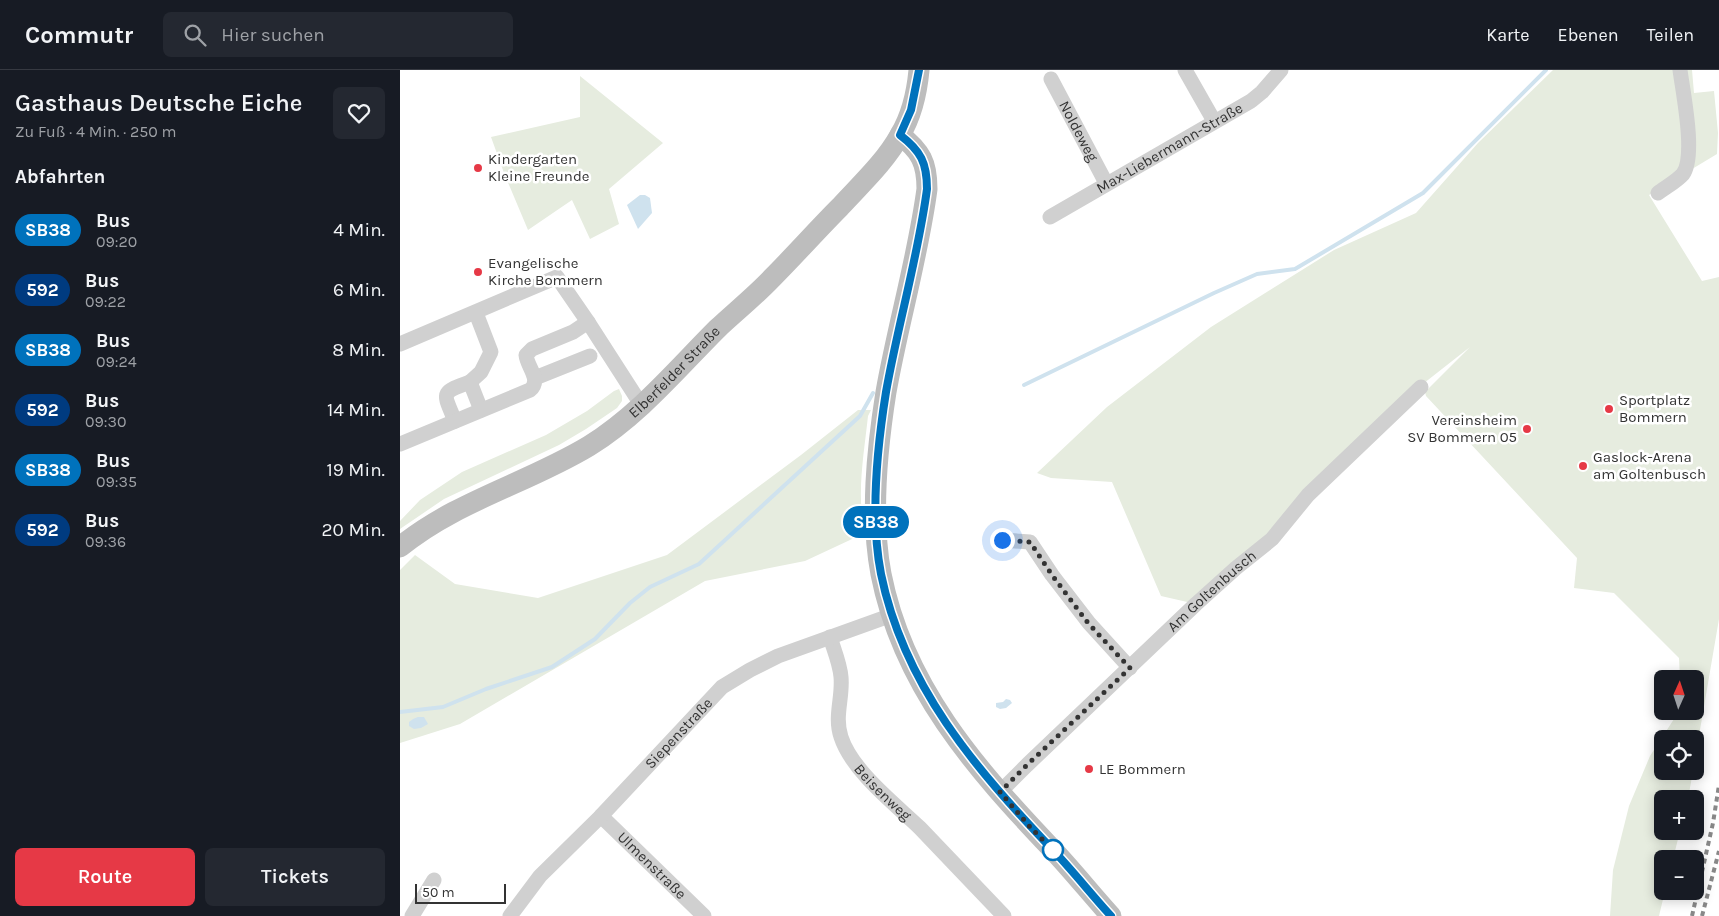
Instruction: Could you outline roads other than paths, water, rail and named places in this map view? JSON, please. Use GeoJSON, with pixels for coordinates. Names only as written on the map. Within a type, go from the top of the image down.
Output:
{"type":"FeatureCollection","features":[{"type":"Feature","properties":{"kind":"main road","name":"Elberfelder Straße"},"geometry":{"type":"LineString","coordinates":[[400,546],[427,527],[464,507],[543,471],[588,446],[614,430],[642,406],[716,330],[772,279],[883,159],[900,135],[911,110],[919,70]]}},
{"type":"Feature","properties":{"kind":"main road"},"geometry":{"type":"LineString","coordinates":[[900,135],[911,143],[924,162],[927,189],[886,392],[876,485],[878,553],[892,616],[912,668],[960,745],[1111,916]]}},
{"type":"Feature","properties":{"kind":"street"},"geometry":{"type":"LineString","coordinates":[[1185,70],[1214,121]]}},
{"type":"Feature","properties":{"kind":"street","name":"Max-Liebermann-Straße"},"geometry":{"type":"LineString","coordinates":[[1050,217],[1251,101],[1262,92],[1281,70]]}},
{"type":"Feature","properties":{"kind":"street"},"geometry":{"type":"LineString","coordinates":[[1658,193],[1682,175],[1688,162],[1688,143],[1680,70]]}},
{"type":"Feature","properties":{"kind":"street","name":"Noldeweg"},"geometry":{"type":"LineString","coordinates":[[1051,78],[1106,183]]}},
{"type":"Feature","properties":{"kind":"street"},"geometry":{"type":"LineString","coordinates":[[400,344],[476,313],[557,276],[642,406]]}},
{"type":"Feature","properties":{"kind":"street"},"geometry":{"type":"LineString","coordinates":[[455,421],[446,395],[449,390],[470,382],[482,372],[490,352],[476,313]]}},
{"type":"Feature","properties":{"kind":"street"},"geometry":{"type":"LineString","coordinates":[[400,444],[534,388],[536,378],[527,362],[526,354],[532,349],[573,332],[588,322]]}},
{"type":"Feature","properties":{"kind":"street"},"geometry":{"type":"LineString","coordinates":[[536,378],[590,356]]}},
{"type":"Feature","properties":{"kind":"street"},"geometry":{"type":"LineString","coordinates":[[470,382],[481,410]]}},
{"type":"Feature","properties":{"kind":"street","name":"Am Goltenbusch"},"geometry":{"type":"LineString","coordinates":[[1000,792],[1236,568],[1272,539],[1308,495],[1421,387]]}},
{"type":"Feature","properties":{"kind":"street"},"geometry":{"type":"LineString","coordinates":[[1002,540],[1030,542],[1088,623],[1130,668]]}},
{"type":"Feature","properties":{"kind":"street","name":"Siepenstraße"},"geometry":{"type":"LineString","coordinates":[[510,916],[540,876],[601,816],[722,687],[756,666],[830,637],[892,616]]}},
{"type":"Feature","properties":{"kind":"street","name":"Beisenweg"},"geometry":{"type":"LineString","coordinates":[[830,637],[842,678],[838,722],[846,748],[864,774],[892,804],[921,830],[1004,916]]}},
{"type":"Feature","properties":{"kind":"street","name":"Ulmenstraße"},"geometry":{"type":"LineString","coordinates":[[601,816],[704,916]]}},
{"type":"Feature","properties":{"kind":"street"},"geometry":{"type":"LineString","coordinates":[[412,916],[434,880]]}},
{"type":"Feature","properties":{"kind":"water"},"geometry":{"type":"Polygon","coordinates":[[[640,195],[650,198],[652,213],[638,229],[627,205],[640,195]]]}},
{"type":"Feature","properties":{"kind":"water"},"geometry":{"type":"Polygon","coordinates":[[[1006,699],[1012,703],[1006,708],[1000,709],[996,707],[996,703],[1003,702],[1006,699]]]}},
{"type":"Feature","properties":{"kind":"water"},"geometry":{"type":"Polygon","coordinates":[[[418,717],[424,717],[428,724],[414,729],[409,726],[409,722],[418,717]]]}},
{"type":"Feature","properties":{"kind":"waterway"},"geometry":{"type":"LineString","coordinates":[[1024,385],[1257,274],[1295,269],[1423,193],[1546,70]]}},
{"type":"Feature","properties":{"kind":"waterway"},"geometry":{"type":"LineString","coordinates":[[400,712],[443,707],[486,689],[552,667],[595,639],[630,603],[650,587],[699,564],[860,416],[873,393]]}},
{"type":"Feature","properties":{"kind":"railway"},"geometry":{"type":"LineString","coordinates":[[1692,916],[1713,823],[1719,785]]}},
{"type":"Feature","properties":{"kind":"railway"},"geometry":{"type":"LineString","coordinates":[[1702,916],[1719,851]]}},
{"type":"Feature","properties":{"kind":"place","name":"Kindergarten Kleine Freunde"},"geometry":{"type":"Point","coordinates":[478,168]}},
{"type":"Feature","properties":{"kind":"place","name":"Evangelische Kirche Bommern"},"geometry":{"type":"Point","coordinates":[478,272]}},
{"type":"Feature","properties":{"kind":"place","name":"Sportplatz Bommern"},"geometry":{"type":"Point","coordinates":[1609,409]}},
{"type":"Feature","properties":{"kind":"place","name":"Vereinsheim SV Bommern 05"},"geometry":{"type":"Point","coordinates":[1527,429]}},
{"type":"Feature","properties":{"kind":"place","name":"Gaslock-Arena am Goltenbusch"},"geometry":{"type":"Point","coordinates":[1583,466]}},
{"type":"Feature","properties":{"kind":"place","name":"LE Bommern"},"geometry":{"type":"Point","coordinates":[1089,769]}}]}
